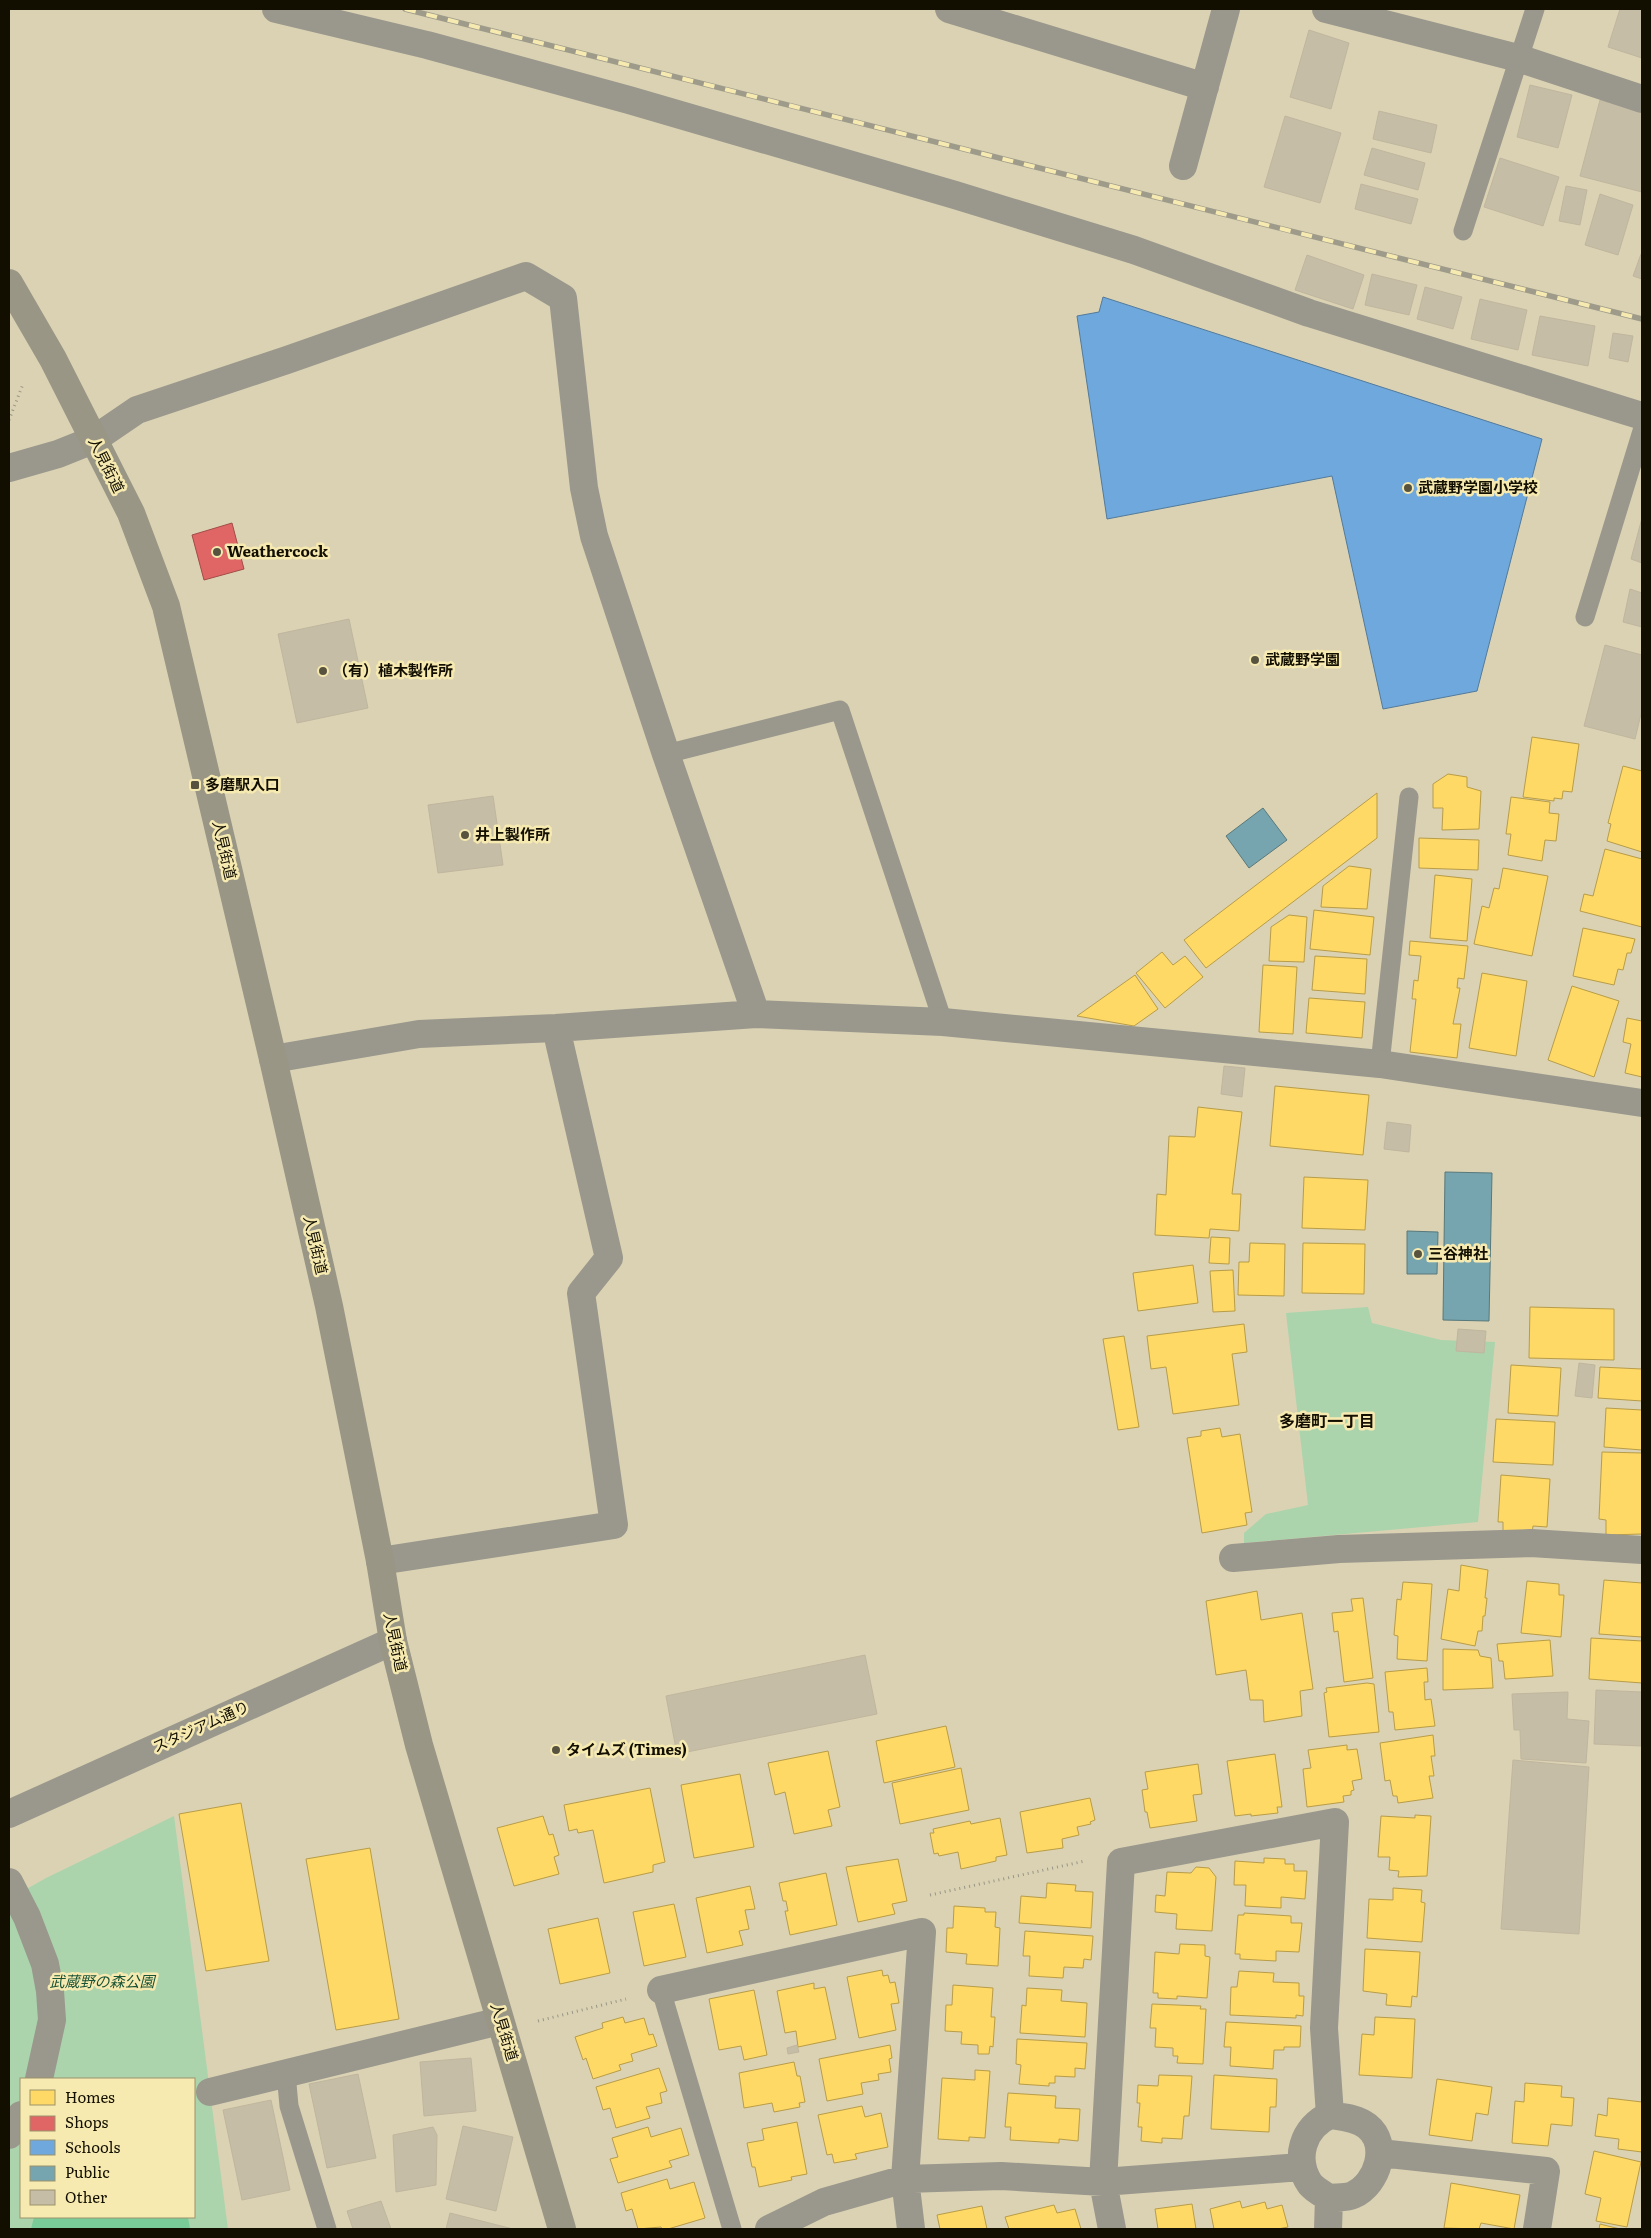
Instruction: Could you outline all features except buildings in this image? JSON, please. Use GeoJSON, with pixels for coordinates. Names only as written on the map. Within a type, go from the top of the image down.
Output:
{"type":"FeatureCollection","features":[{"type":"Feature","properties":{"kind":"main road","name":"人見街道"},"geometry":{"type":"LineString","coordinates":[[9,283],[52,359],[131,513],[166,606],[274,1059],[329,1306],[380,1561],[393,1641],[419,1745],[562,2229]]}},
{"type":"Feature","properties":{"kind":"street"},"geometry":{"type":"LineString","coordinates":[[276,9],[427,45],[610,95],[946,192],[1134,250],[1310,312],[1642,416]]}},
{"type":"Feature","properties":{"kind":"street"},"geometry":{"type":"LineString","coordinates":[[949,9],[1204,87]]}},
{"type":"Feature","properties":{"kind":"street"},"geometry":{"type":"LineString","coordinates":[[1182,166],[1226,9]]}},
{"type":"Feature","properties":{"kind":"street"},"geometry":{"type":"LineString","coordinates":[[1326,9],[1518,58],[1642,99]]}},
{"type":"Feature","properties":{"kind":"street"},"geometry":{"type":"LineString","coordinates":[[9,468],[58,454],[93,440],[137,410],[287,360],[526,276],[563,298],[584,488],[594,536],[666,754],[756,1014]]}},
{"type":"Feature","properties":{"kind":"street"},"geometry":{"type":"LineString","coordinates":[[274,1059],[419,1034],[556,1028],[756,1014],[942,1022],[1380,1064],[1642,1103]]}},
{"type":"Feature","properties":{"kind":"street"},"geometry":{"type":"LineString","coordinates":[[380,1561],[614,1525],[581,1293],[609,1258],[556,1028]]}},
{"type":"Feature","properties":{"kind":"street"},"geometry":{"type":"LineString","coordinates":[[1233,1558],[1339,1549],[1531,1544],[1642,1550]]}},
{"type":"Feature","properties":{"kind":"street","name":"スタジアム通り"},"geometry":{"type":"LineString","coordinates":[[9,1814],[393,1641]]}},
{"type":"Feature","properties":{"kind":"street"},"geometry":{"type":"LineString","coordinates":[[1112,2229],[1103,2182],[1121,1862],[1334,1822],[1324,2028],[1330,2115]]}},
{"type":"Feature","properties":{"kind":"street"},"geometry":{"type":"LineString","coordinates":[[9,1882],[27,1917],[45,1964],[50,1991],[52,2020],[38,2078]]}},
{"type":"Feature","properties":{"kind":"street"},"geometry":{"type":"LineString","coordinates":[[661,1990],[922,1932],[905,2179],[911,2229]]}},
{"type":"Feature","properties":{"kind":"street"},"geometry":{"type":"LineString","coordinates":[[210,2092],[286,2073],[502,2025]]}},
{"type":"Feature","properties":{"kind":"street"},"geometry":{"type":"LineString","coordinates":[[1330,2115],[1350,2118],[1368,2126],[1377,2139],[1380,2153],[1376,2169],[1369,2182],[1353,2195],[1330,2198],[1311,2186],[1301,2167],[1302,2148],[1306,2134],[1318,2120],[1330,2115]]}},
{"type":"Feature","properties":{"kind":"street"},"geometry":{"type":"LineString","coordinates":[[9,2135],[20,2117]]}},
{"type":"Feature","properties":{"kind":"street"},"geometry":{"type":"LineString","coordinates":[[1380,2153],[1546,2171],[1537,2229]]}},
{"type":"Feature","properties":{"kind":"street"},"geometry":{"type":"LineString","coordinates":[[769,2229],[824,2202],[905,2179],[1001,2176],[1103,2182],[1301,2167]]}},
{"type":"Feature","properties":{"kind":"street"},"geometry":{"type":"LineString","coordinates":[[1328,2229],[1330,2198]]}},
{"type":"Feature","properties":{"kind":"lane"},"geometry":{"type":"LineString","coordinates":[[1463,231],[1535,9]]}},
{"type":"Feature","properties":{"kind":"lane"},"geometry":{"type":"LineString","coordinates":[[1585,617],[1642,431]]}},
{"type":"Feature","properties":{"kind":"lane"},"geometry":{"type":"LineString","coordinates":[[666,754],[840,710],[942,1022]]}},
{"type":"Feature","properties":{"kind":"lane"},"geometry":{"type":"LineString","coordinates":[[1380,1064],[1410,797]]}},
{"type":"Feature","properties":{"kind":"lane"},"geometry":{"type":"LineString","coordinates":[[661,1990],[732,2229]]}},
{"type":"Feature","properties":{"kind":"lane"},"geometry":{"type":"LineString","coordinates":[[286,2073],[289,2106],[327,2229]]}},
{"type":"Feature","properties":{"kind":"path"},"geometry":{"type":"LineString","coordinates":[[9,420],[26,375]]}},
{"type":"Feature","properties":{"kind":"path"},"geometry":{"type":"LineString","coordinates":[[922,1932],[930,1895],[1091,1860],[1121,1862]]}},
{"type":"Feature","properties":{"kind":"path"},"geometry":{"type":"LineString","coordinates":[[502,2025],[603,2004]]}},
{"type":"Feature","properties":{"kind":"green space"},"geometry":{"type":"Polygon","coordinates":[[[1368,1307],[1372,1323],[1441,1340],[1495,1342],[1478,1522],[1244,1543],[1244,1533],[1266,1514],[1308,1505],[1286,1313],[1368,1307]]]}},
{"type":"Feature","properties":{"kind":"green space","name":"武蔵野の森公園"},"geometry":{"type":"Polygon","coordinates":[[[174,1816],[228,2229],[9,2229],[9,1899],[46,1878],[174,1816]]]}},
{"type":"Feature","properties":{"kind":"green space"},"geometry":{"type":"Polygon","coordinates":[[[34,2218],[188,2218],[190,2229],[31,2229],[34,2218]]]}},
{"type":"Feature","properties":{"kind":"railway"},"geometry":{"type":"LineString","coordinates":[[405,9],[1642,319]]}},
{"type":"Feature","properties":{"kind":"place","name":"武蔵野学園小学校"},"geometry":{"type":"Point","coordinates":[1408,488]}},
{"type":"Feature","properties":{"kind":"place","name":"Weathercock"},"geometry":{"type":"Point","coordinates":[217,552]}},
{"type":"Feature","properties":{"kind":"place","name":"武蔵野学園"},"geometry":{"type":"Point","coordinates":[1255,660]}},
{"type":"Feature","properties":{"kind":"place","name":"（有）植木製作所"},"geometry":{"type":"Point","coordinates":[323,671]}},
{"type":"Feature","properties":{"kind":"place","name":"多磨駅入口"},"geometry":{"type":"Point","coordinates":[195,785]}},
{"type":"Feature","properties":{"kind":"place","name":"井上製作所"},"geometry":{"type":"Point","coordinates":[465,835]}},
{"type":"Feature","properties":{"kind":"place","name":"三谷神社"},"geometry":{"type":"Point","coordinates":[1418,1254]}},
{"type":"Feature","properties":{"kind":"place","name":"タイムズ (Times)"},"geometry":{"type":"Point","coordinates":[556,1750]}},
{"type":"Feature","properties":{"kind":"district","name":"多磨町一丁目"},"geometry":{"type":"Point","coordinates":[1327,1421]}}]}
